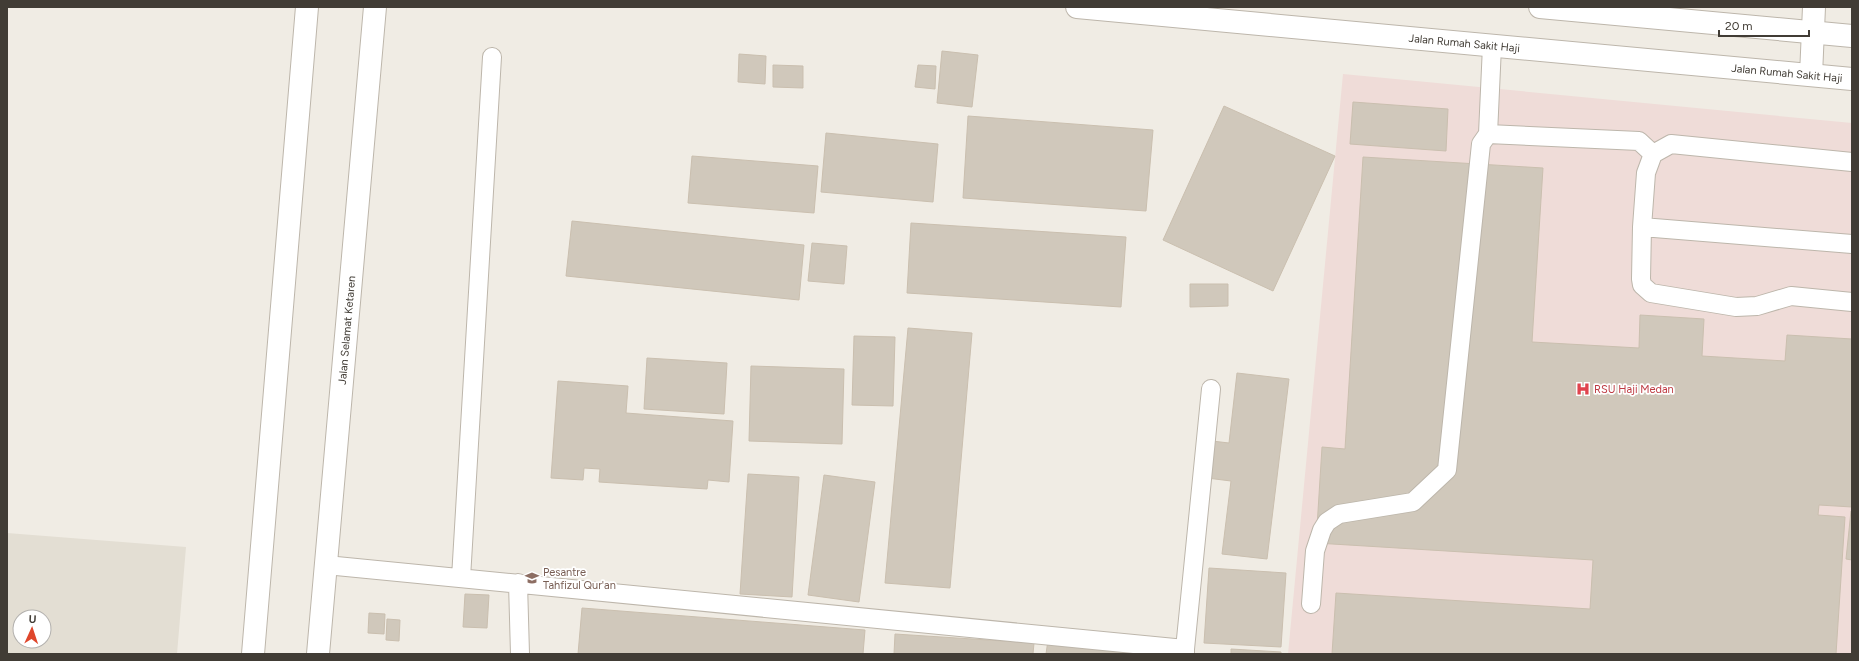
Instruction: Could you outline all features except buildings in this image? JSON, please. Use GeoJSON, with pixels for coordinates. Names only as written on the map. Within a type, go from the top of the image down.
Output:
{"type":"FeatureCollection","features":[{"type":"Feature","properties":{"kind":"street"},"geometry":{"type":"LineString","coordinates":[[253,654],[307,7]]}},
{"type":"Feature","properties":{"kind":"street","name":"Jalan Selamat Ketaren"},"geometry":{"type":"LineString","coordinates":[[318,654],[375,7]]}},
{"type":"Feature","properties":{"kind":"street","name":"Jalan Rumah Sakit Haji"},"geometry":{"type":"LineString","coordinates":[[1077,7],[1852,79]]}},
{"type":"Feature","properties":{"kind":"street"},"geometry":{"type":"LineString","coordinates":[[1540,7],[1852,36]]}},
{"type":"Feature","properties":{"kind":"street"},"geometry":{"type":"LineString","coordinates":[[1811,75],[1814,7]]}},
{"type":"Feature","properties":{"kind":"lane"},"geometry":{"type":"LineString","coordinates":[[1311,604],[1315,551],[1322,530],[1327,522],[1340,514],[1413,502],[1448,470],[1481,144],[1488,134],[1492,46]]}},
{"type":"Feature","properties":{"kind":"lane"},"geometry":{"type":"LineString","coordinates":[[461,578],[492,57]]}},
{"type":"Feature","properties":{"kind":"lane"},"geometry":{"type":"LineString","coordinates":[[1488,134],[1639,141],[1653,154]]}},
{"type":"Feature","properties":{"kind":"lane"},"geometry":{"type":"LineString","coordinates":[[1852,162],[1671,144],[1653,154],[1646,173],[1642,227],[1641,279],[1642,286],[1651,293],[1736,307],[1756,306],[1791,296],[1852,302]]}},
{"type":"Feature","properties":{"kind":"lane"},"geometry":{"type":"LineString","coordinates":[[1642,227],[1852,244]]}},
{"type":"Feature","properties":{"kind":"lane"},"geometry":{"type":"LineString","coordinates":[[326,565],[518,583],[1185,652],[1211,389]]}},
{"type":"Feature","properties":{"kind":"lane"},"geometry":{"type":"LineString","coordinates":[[518,583],[520,654]]}},
{"type":"Feature","properties":{"kind":"shaded area","name":"RSU Haji Medan"},"geometry":{"type":"Polygon","coordinates":[[[1343,74],[1852,123],[1852,654],[1288,654],[1343,74]]]}},
{"type":"Feature","properties":{"kind":"shaded area"},"geometry":{"type":"Polygon","coordinates":[[[7,533],[186,547],[177,654],[7,654],[7,533]]]}},
{"type":"Feature","properties":{"kind":"place","name":"RSU Haji Medan"},"geometry":{"type":"Point","coordinates":[1583,389]}},
{"type":"Feature","properties":{"kind":"place","name":"Pesantre Tahfizul Qur'an"},"geometry":{"type":"Point","coordinates":[532,578]}}]}
